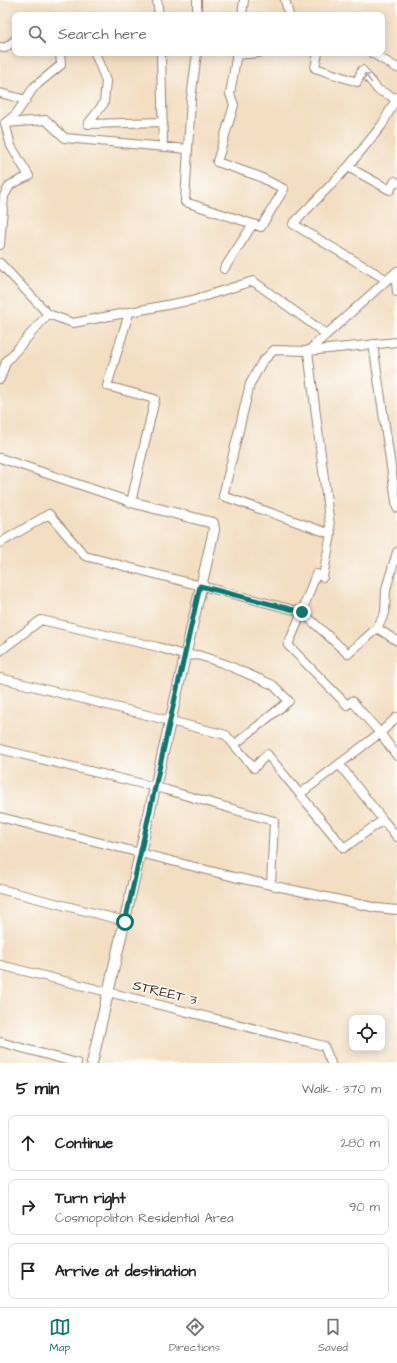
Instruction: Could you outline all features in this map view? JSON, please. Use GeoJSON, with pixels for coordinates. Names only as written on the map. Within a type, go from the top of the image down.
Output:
{"type":"FeatureCollection","features":[{"type":"Feature","properties":{"kind":"street"},"geometry":{"type":"LineString","coordinates":[[157,0],[159,12]]}},
{"type":"Feature","properties":{"kind":"street"},"geometry":{"type":"LineString","coordinates":[[197,0],[197,12]]}},
{"type":"Feature","properties":{"kind":"street"},"geometry":{"type":"LineString","coordinates":[[242,12],[244,0]]}},
{"type":"Feature","properties":{"kind":"street"},"geometry":{"type":"LineString","coordinates":[[285,0],[288,12]]}},
{"type":"Feature","properties":{"kind":"street"},"geometry":{"type":"LineString","coordinates":[[0,47],[5,48],[12,42]]}},
{"type":"Feature","properties":{"kind":"street"},"geometry":{"type":"LineString","coordinates":[[5,123],[16,114],[34,87],[61,65],[60,56]]}},
{"type":"Feature","properties":{"kind":"street"},"geometry":{"type":"LineString","coordinates":[[95,56],[106,81],[104,103],[88,124],[163,122]]}},
{"type":"Feature","properties":{"kind":"street"},"geometry":{"type":"LineString","coordinates":[[161,56],[163,146]]}},
{"type":"Feature","properties":{"kind":"street"},"geometry":{"type":"LineString","coordinates":[[197,56],[191,98],[184,202],[261,227],[284,189],[258,176],[217,162],[234,105],[230,94],[237,56]]}},
{"type":"Feature","properties":{"kind":"street"},"geometry":{"type":"LineString","coordinates":[[317,56],[315,68],[357,82],[362,70],[378,90],[396,100],[382,125],[348,167],[293,224],[387,280]]}},
{"type":"Feature","properties":{"kind":"street"},"geometry":{"type":"LineString","coordinates":[[378,56],[397,65]]}},
{"type":"Feature","properties":{"kind":"street"},"geometry":{"type":"LineString","coordinates":[[0,93],[26,100]]}},
{"type":"Feature","properties":{"kind":"street"},"geometry":{"type":"LineString","coordinates":[[5,123],[46,120],[65,138],[188,149]]}},
{"type":"Feature","properties":{"kind":"street"},"geometry":{"type":"LineString","coordinates":[[0,245],[2,196],[10,185],[29,176],[11,146],[5,123]]}},
{"type":"Feature","properties":{"kind":"street"},"geometry":{"type":"LineString","coordinates":[[348,167],[390,190],[394,182],[397,183]]}},
{"type":"Feature","properties":{"kind":"street"},"geometry":{"type":"LineString","coordinates":[[224,269],[253,224]]}},
{"type":"Feature","properties":{"kind":"street"},"geometry":{"type":"LineString","coordinates":[[0,263],[48,314],[73,323],[194,300],[253,281],[326,334]]}},
{"type":"Feature","properties":{"kind":"street"},"geometry":{"type":"LineString","coordinates":[[308,351],[396,272]]}},
{"type":"Feature","properties":{"kind":"street"},"geometry":{"type":"LineString","coordinates":[[396,272],[397,292]]}},
{"type":"Feature","properties":{"kind":"street"},"geometry":{"type":"LineString","coordinates":[[129,312],[107,386],[156,399],[131,502]]}},
{"type":"Feature","properties":{"kind":"street"},"geometry":{"type":"LineString","coordinates":[[0,379],[6,362],[48,314]]}},
{"type":"Feature","properties":{"kind":"street"},"geometry":{"type":"LineString","coordinates":[[331,534],[223,496],[250,384],[262,362],[274,350],[308,351],[397,342]]}},
{"type":"Feature","properties":{"kind":"street"},"geometry":{"type":"LineString","coordinates":[[373,344],[397,508]]}},
{"type":"Feature","properties":{"kind":"street"},"geometry":{"type":"LineString","coordinates":[[308,351],[331,534],[323,577],[316,574],[288,645],[347,705],[352,701],[380,733],[397,756]]}},
{"type":"Feature","properties":{"kind":"street"},"geometry":{"type":"LineString","coordinates":[[0,458],[131,502],[213,523],[214,530],[200,586],[186,656],[92,1063]]}},
{"type":"Feature","properties":{"kind":"street"},"geometry":{"type":"LineString","coordinates":[[0,543],[49,514],[85,556],[302,612],[348,654],[377,628],[385,613],[386,589],[397,552]]}},
{"type":"Feature","properties":{"kind":"street"},"geometry":{"type":"LineString","coordinates":[[0,651],[41,620],[158,647],[186,656],[198,655],[273,685],[288,701],[234,745]]}},
{"type":"Feature","properties":{"kind":"street"},"geometry":{"type":"LineString","coordinates":[[377,628],[397,640]]}},
{"type":"Feature","properties":{"kind":"street"},"geometry":{"type":"LineString","coordinates":[[0,678],[226,735],[254,768],[267,754],[344,848],[383,820]]}},
{"type":"Feature","properties":{"kind":"street"},"geometry":{"type":"LineString","coordinates":[[300,794],[380,733],[397,717]]}},
{"type":"Feature","properties":{"kind":"street"},"geometry":{"type":"LineString","coordinates":[[0,749],[156,787],[274,821],[271,885]]}},
{"type":"Feature","properties":{"kind":"street"},"geometry":{"type":"LineString","coordinates":[[339,764],[397,837]]}},
{"type":"Feature","properties":{"kind":"street"},"geometry":{"type":"LineString","coordinates":[[0,817],[140,854],[271,885],[377,908],[397,910]]}},
{"type":"Feature","properties":{"kind":"street"},"geometry":{"type":"LineString","coordinates":[[0,889],[125,922]]}},
{"type":"Feature","properties":{"kind":"street","name":"STREET 3"},"geometry":{"type":"LineString","coordinates":[[0,965],[324,1046],[331,1063]]}},
{"type":"Feature","properties":{"kind":"street"},"geometry":{"type":"LineString","coordinates":[[0,1042],[77,1063]]}},
{"type":"Feature","properties":{"kind":"route"},"geometry":{"type":"LineString","coordinates":[[125,922],[186,656],[200,586],[302,612]]}}]}
